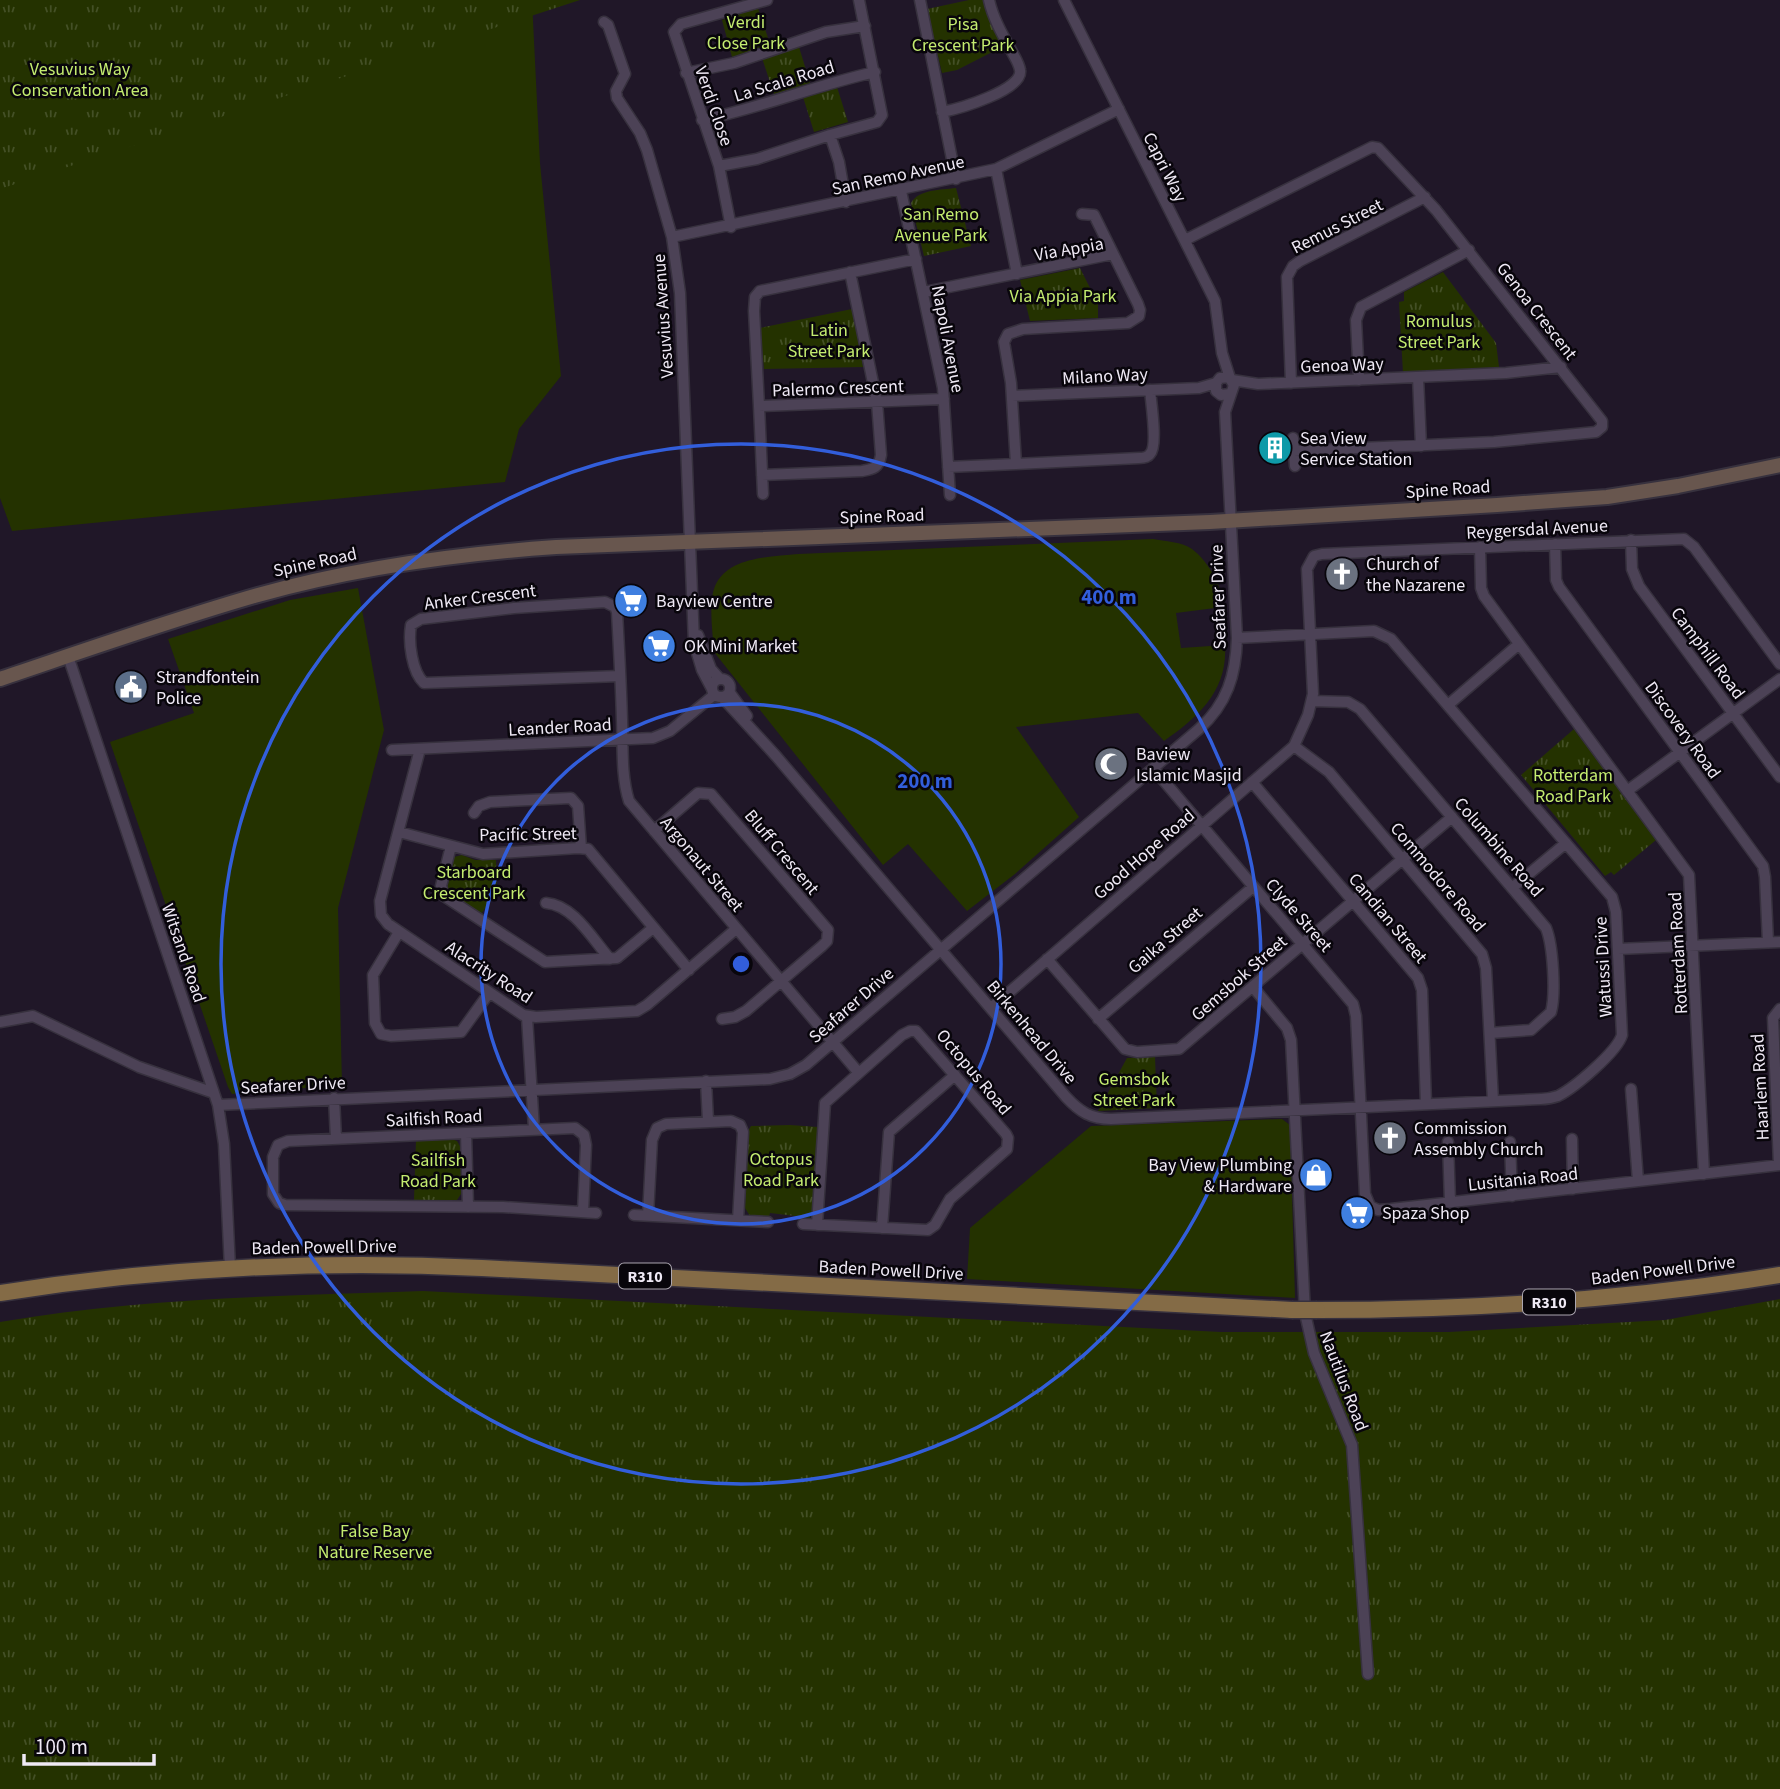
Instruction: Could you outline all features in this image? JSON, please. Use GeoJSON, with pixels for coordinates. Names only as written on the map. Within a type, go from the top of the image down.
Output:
{"type":"FeatureCollection","features":[{"type":"Feature","properties":{"kind":"main road","name":"Spine Road"},"geometry":{"type":"LineString","coordinates":[[0,679],[258,595],[370,570],[517,550],[1471,507],[1607,497],[1780,465]]}},
{"type":"Feature","properties":{"kind":"main road","name":"Baden Powell Drive"},"geometry":{"type":"LineString","coordinates":[[0,1293],[123,1277],[230,1268],[318,1265],[464,1267],[1317,1310],[1454,1308],[1535,1303],[1656,1292],[1780,1275]]}},
{"type":"Feature","properties":{"kind":"street","name":"Verdi Close"},"geometry":{"type":"LineString","coordinates":[[731,227],[719,166],[674,35],[677,26],[767,0]]}},
{"type":"Feature","properties":{"kind":"street","name":"Verdi Close"},"geometry":{"type":"LineString","coordinates":[[719,166],[757,159],[880,119],[883,111],[859,0]]}},
{"type":"Feature","properties":{"kind":"street"},"geometry":{"type":"LineString","coordinates":[[920,0],[956,179]]}},
{"type":"Feature","properties":{"kind":"street"},"geometry":{"type":"LineString","coordinates":[[942,112],[969,106],[994,95],[1016,82],[1020,75],[1020,67],[996,23],[989,0]]}},
{"type":"Feature","properties":{"kind":"street","name":"Capri Way"},"geometry":{"type":"LineString","coordinates":[[1064,0],[1215,301],[1222,353],[1231,386],[1225,412]]}},
{"type":"Feature","properties":{"kind":"street","name":"Vesuvius Avenue"},"geometry":{"type":"LineString","coordinates":[[604,22],[608,25],[625,74],[616,91],[617,98],[640,133],[647,150],[672,237],[680,293],[691,543]]}},
{"type":"Feature","properties":{"kind":"street"},"geometry":{"type":"LineString","coordinates":[[686,73],[734,63],[826,32],[865,26]]}},
{"type":"Feature","properties":{"kind":"street","name":"La Scala Road"},"geometry":{"type":"LineString","coordinates":[[702,120],[746,111],[841,79],[874,72]]}},
{"type":"Feature","properties":{"kind":"street","name":"San Remo Avenue"},"geometry":{"type":"LineString","coordinates":[[672,237],[731,227],[996,169],[1119,109]]}},
{"type":"Feature","properties":{"kind":"street"},"geometry":{"type":"LineString","coordinates":[[830,135],[843,178],[846,202]]}},
{"type":"Feature","properties":{"kind":"street","name":"Genoa Crescent"},"geometry":{"type":"LineString","coordinates":[[1185,240],[1372,147],[1378,148],[1425,197],[1469,250],[1601,417],[1602,427],[1596,432],[1421,446],[1294,451]]}},
{"type":"Feature","properties":{"kind":"street","name":"Via Appia"},"geometry":{"type":"LineString","coordinates":[[996,169],[1017,274]]}},
{"type":"Feature","properties":{"kind":"street","name":"Napoli Avenue"},"geometry":{"type":"LineString","coordinates":[[901,191],[944,399],[950,495]]}},
{"type":"Feature","properties":{"kind":"street","name":"Remus Street"},"geometry":{"type":"LineString","coordinates":[[1291,383],[1286,276],[1288,271],[1300,261],[1425,197]]}},
{"type":"Feature","properties":{"kind":"street"},"geometry":{"type":"LineString","coordinates":[[1082,214],[1094,215],[1113,254]]}},
{"type":"Feature","properties":{"kind":"street"},"geometry":{"type":"LineString","coordinates":[[1359,380],[1356,320],[1361,307],[1469,250]]}},
{"type":"Feature","properties":{"kind":"street","name":"Via Appia"},"geometry":{"type":"LineString","coordinates":[[924,292],[1113,254],[1140,310],[1138,319],[1128,323],[1023,329],[1008,334],[1004,348],[1012,396]]}},
{"type":"Feature","properties":{"kind":"street","name":"Palermo Crescent"},"geometry":{"type":"LineString","coordinates":[[916,259],[760,291],[754,311],[759,407],[944,399]]}},
{"type":"Feature","properties":{"kind":"street"},"geometry":{"type":"LineString","coordinates":[[762,475],[873,469],[879,463],[881,455],[877,402],[850,272]]}},
{"type":"Feature","properties":{"kind":"street","name":"Capri Way"},"geometry":{"type":"LineString","coordinates":[[1222,353],[1217,386],[1225,412],[1229,520]]}},
{"type":"Feature","properties":{"kind":"street","name":"Genoa Way"},"geometry":{"type":"LineString","coordinates":[[1231,386],[1506,373],[1561,367]]}},
{"type":"Feature","properties":{"kind":"street"},"geometry":{"type":"LineString","coordinates":[[1223,376],[1231,386],[1224,395],[1217,386],[1223,376]]}},
{"type":"Feature","properties":{"kind":"street"},"geometry":{"type":"LineString","coordinates":[[1418,377],[1421,446]]}},
{"type":"Feature","properties":{"kind":"street","name":"Milano Way"},"geometry":{"type":"LineString","coordinates":[[1012,396],[1217,386]]}},
{"type":"Feature","properties":{"kind":"street"},"geometry":{"type":"LineString","coordinates":[[948,467],[1149,456],[1153,450],[1150,390]]}},
{"type":"Feature","properties":{"kind":"street"},"geometry":{"type":"LineString","coordinates":[[1012,396],[1016,464]]}},
{"type":"Feature","properties":{"kind":"street"},"geometry":{"type":"LineString","coordinates":[[759,407],[763,494]]}},
{"type":"Feature","properties":{"kind":"street"},"geometry":{"type":"LineString","coordinates":[[1293,438],[1295,466]]}},
{"type":"Feature","properties":{"kind":"street","name":"Seafarer Drive"},"geometry":{"type":"LineString","coordinates":[[218,1105],[770,1079],[790,1074],[833,1042],[1203,725],[1222,702],[1235,670],[1237,638],[1229,520]]}},
{"type":"Feature","properties":{"kind":"street","name":"Reygersdal Avenue"},"geometry":{"type":"LineString","coordinates":[[1310,635],[1307,569],[1314,556],[1678,538],[1689,542],[1780,664]]}},
{"type":"Feature","properties":{"kind":"street","name":"Camphill Road"},"geometry":{"type":"LineString","coordinates":[[1631,540],[1632,569],[1639,586],[1780,777]]}},
{"type":"Feature","properties":{"kind":"street","name":"Birkenhead Drive"},"geometry":{"type":"LineString","coordinates":[[691,543],[694,643],[698,657],[719,693],[776,756],[1075,1107],[1091,1117],[1111,1119],[1362,1107]]}},
{"type":"Feature","properties":{"kind":"street","name":"Discovery Road"},"geometry":{"type":"LineString","coordinates":[[1555,544],[1556,580],[1559,587],[1763,866],[1768,942]]}},
{"type":"Feature","properties":{"kind":"street","name":"Rotterdam Road"},"geometry":{"type":"LineString","coordinates":[[1480,547],[1481,588],[1484,596],[1689,875],[1704,1174]]}},
{"type":"Feature","properties":{"kind":"street","name":"Anker Crescent"},"geometry":{"type":"LineString","coordinates":[[605,602],[615,607],[617,612],[620,676],[424,683],[417,676],[409,636],[411,625],[421,619],[513,608],[605,602]]}},
{"type":"Feature","properties":{"kind":"street","name":"Birkenhead Drive"},"geometry":{"type":"LineString","coordinates":[[695,624],[711,669],[720,679],[728,681],[731,687],[719,693]]}},
{"type":"Feature","properties":{"kind":"street","name":"Watussi Drive"},"geometry":{"type":"LineString","coordinates":[[1237,638],[1374,631],[1387,636],[1404,652],[1612,897],[1616,912],[1622,1027],[1616,1047],[1559,1095],[1550,1098],[1362,1107]]}},
{"type":"Feature","properties":{"kind":"street","name":"Good Hope Road"},"geometry":{"type":"LineString","coordinates":[[991,1008],[1294,746],[1312,701],[1310,635]]}},
{"type":"Feature","properties":{"kind":"street"},"geometry":{"type":"LineString","coordinates":[[1448,705],[1519,644]]}},
{"type":"Feature","properties":{"kind":"street","name":"Witsand Road"},"geometry":{"type":"LineString","coordinates":[[68,656],[218,1105],[225,1156],[230,1268]]}},
{"type":"Feature","properties":{"kind":"street","name":"Argonaut Street"},"geometry":{"type":"LineString","coordinates":[[620,676],[622,740],[629,801],[858,1072]]}},
{"type":"Feature","properties":{"kind":"street","name":"Leander Road"},"geometry":{"type":"LineString","coordinates":[[392,750],[662,736],[719,693],[713,683],[720,679]]}},
{"type":"Feature","properties":{"kind":"street"},"geometry":{"type":"LineString","coordinates":[[1627,791],[1780,679]]}},
{"type":"Feature","properties":{"kind":"street","name":"Columbine Road"},"geometry":{"type":"LineString","coordinates":[[1312,701],[1343,701],[1355,704],[1548,932],[1552,1006],[1548,1017],[1531,1030],[1490,1033]]}},
{"type":"Feature","properties":{"kind":"street","name":"Commodore Road"},"geometry":{"type":"LineString","coordinates":[[1294,746],[1329,772],[1482,954],[1486,968],[1493,1101]]}},
{"type":"Feature","properties":{"kind":"street","name":"Alacrity Road"},"geometry":{"type":"LineString","coordinates":[[420,749],[379,911],[383,920],[399,932],[527,1017],[637,1011],[648,1005],[736,929]]}},
{"type":"Feature","properties":{"kind":"street","name":"Clyde Street"},"geometry":{"type":"LineString","coordinates":[[1153,768],[1350,999],[1355,1010],[1362,1107]]}},
{"type":"Feature","properties":{"kind":"street","name":"Candian Street"},"geometry":{"type":"LineString","coordinates":[[1252,782],[1420,983],[1426,1104]]}},
{"type":"Feature","properties":{"kind":"street","name":"Bluff Crescent"},"geometry":{"type":"LineString","coordinates":[[654,831],[698,793],[711,794],[826,927],[827,941],[780,982]]}},
{"type":"Feature","properties":{"kind":"street"},"geometry":{"type":"LineString","coordinates":[[474,813],[479,806],[490,802],[571,798],[578,806],[581,848]]}},
{"type":"Feature","properties":{"kind":"street","name":"Gemsbok Street"},"geometry":{"type":"LineString","coordinates":[[1047,959],[1120,1044],[1130,1051],[1172,1051],[1185,1045],[1452,817]]}},
{"type":"Feature","properties":{"kind":"street","name":"Pacific Street"},"geometry":{"type":"LineString","coordinates":[[399,832],[483,854],[581,848],[591,852],[688,970]]}},
{"type":"Feature","properties":{"kind":"street"},"geometry":{"type":"LineString","coordinates":[[1512,887],[1566,843]]}},
{"type":"Feature","properties":{"kind":"street"},"geometry":{"type":"LineString","coordinates":[[451,846],[440,886],[444,896],[540,961],[610,959],[623,954],[653,928]]}},
{"type":"Feature","properties":{"kind":"street","name":"Gaika Street"},"geometry":{"type":"LineString","coordinates":[[1098,1019],[1253,887]]}},
{"type":"Feature","properties":{"kind":"street"},"geometry":{"type":"LineString","coordinates":[[546,903],[555,904],[568,911],[610,959]]}},
{"type":"Feature","properties":{"kind":"street"},"geometry":{"type":"LineString","coordinates":[[399,932],[373,975],[375,1023],[381,1034],[391,1036],[461,1032],[489,993]]}},
{"type":"Feature","properties":{"kind":"street"},"geometry":{"type":"LineString","coordinates":[[1618,949],[1780,942]]}},
{"type":"Feature","properties":{"kind":"street"},"geometry":{"type":"LineString","coordinates":[[722,1019],[746,1012],[780,982]]}},
{"type":"Feature","properties":{"kind":"street","name":"Nautilus Road"},"geometry":{"type":"LineString","coordinates":[[1253,987],[1289,1033],[1305,1313],[1314,1353],[1352,1445],[1368,1674]]}},
{"type":"Feature","properties":{"kind":"street","name":"Haarlem Road"},"geometry":{"type":"LineString","coordinates":[[1779,1165],[1773,1018],[1780,1009]]}},
{"type":"Feature","properties":{"kind":"street"},"geometry":{"type":"LineString","coordinates":[[0,1022],[33,1016],[139,1067],[214,1093]]}},
{"type":"Feature","properties":{"kind":"street"},"geometry":{"type":"LineString","coordinates":[[527,1017],[534,1129]]}},
{"type":"Feature","properties":{"kind":"street","name":"Octopus Road"},"geometry":{"type":"LineString","coordinates":[[803,1224],[817,1225],[882,1228],[924,1231],[931,1228],[950,1199],[1007,1149],[1006,1134],[920,1033],[913,1031],[902,1035],[825,1103],[817,1225]]}},
{"type":"Feature","properties":{"kind":"street"},"geometry":{"type":"LineString","coordinates":[[882,1228],[889,1132],[955,1075]]}},
{"type":"Feature","properties":{"kind":"street"},"geometry":{"type":"LineString","coordinates":[[706,1082],[708,1121]]}},
{"type":"Feature","properties":{"kind":"street"},"geometry":{"type":"LineString","coordinates":[[1631,1089],[1637,1181]]}},
{"type":"Feature","properties":{"kind":"street"},"geometry":{"type":"LineString","coordinates":[[334,1098],[336,1139]]}},
{"type":"Feature","properties":{"kind":"street","name":"Lusitania Road"},"geometry":{"type":"LineString","coordinates":[[1362,1107],[1365,1194],[1370,1206],[1384,1210],[1779,1165]]}},
{"type":"Feature","properties":{"kind":"street"},"geometry":{"type":"LineString","coordinates":[[648,1215],[653,1134],[657,1128],[666,1124],[731,1121],[742,1128],[738,1220]]}},
{"type":"Feature","properties":{"kind":"street","name":"Sailfish Road"},"geometry":{"type":"LineString","coordinates":[[583,1212],[586,1145],[584,1135],[575,1128],[288,1141],[278,1145],[273,1157],[273,1194],[279,1203],[291,1206],[468,1207],[596,1213]]}},
{"type":"Feature","properties":{"kind":"street"},"geometry":{"type":"LineString","coordinates":[[466,1133],[468,1207]]}},
{"type":"Feature","properties":{"kind":"street"},"geometry":{"type":"LineString","coordinates":[[1572,1139],[1573,1189]]}},
{"type":"Feature","properties":{"kind":"street"},"geometry":{"type":"LineString","coordinates":[[1448,1142],[1450,1202]]}},
{"type":"Feature","properties":{"kind":"street"},"geometry":{"type":"LineString","coordinates":[[1510,1142],[1512,1196]]}},
{"type":"Feature","properties":{"kind":"street"},"geometry":{"type":"LineString","coordinates":[[634,1215],[768,1222]]}},
{"type":"Feature","properties":{"kind":"green space"},"geometry":{"type":"Polygon","coordinates":[[[0,0],[532,0],[540,163],[561,376],[519,429],[505,482],[12,531],[0,498],[0,0]]]}},
{"type":"Feature","properties":{"kind":"green space","name":"Vesuvius Way Conservation Area"},"geometry":{"type":"Polygon","coordinates":[[[0,0],[580,0],[0,189],[0,0]]]}},
{"type":"Feature","properties":{"kind":"green space","name":"Pisa Crescent Park"},"geometry":{"type":"Polygon","coordinates":[[[969,0],[983,0],[1002,47],[957,70],[942,73],[927,9],[969,0]]]}},
{"type":"Feature","properties":{"kind":"green space","name":"Verdi Close Park"},"geometry":{"type":"Polygon","coordinates":[[[758,8],[770,44],[732,57],[722,20],[758,8]]]}},
{"type":"Feature","properties":{"kind":"green space"},"geometry":{"type":"Polygon","coordinates":[[[799,47],[810,83],[774,94],[762,58],[799,47]]]}},
{"type":"Feature","properties":{"kind":"green space"},"geometry":{"type":"Polygon","coordinates":[[[837,87],[848,122],[814,132],[803,97],[837,87]]]}},
{"type":"Feature","properties":{"kind":"green space","name":"San Remo Avenue Park"},"geometry":{"type":"Polygon","coordinates":[[[956,188],[971,246],[924,256],[911,203],[925,193],[956,188]]]}},
{"type":"Feature","properties":{"kind":"green space","name":"Via Appia Park"},"geometry":{"type":"Polygon","coordinates":[[[1080,268],[1098,304],[1098,318],[1030,321],[1020,280],[1080,268]]]}},
{"type":"Feature","properties":{"kind":"green space","name":"Romulus Street Park"},"geometry":{"type":"Polygon","coordinates":[[[1443,272],[1496,343],[1499,367],[1403,373],[1399,302],[1404,301],[1404,292],[1443,272]]]}},
{"type":"Feature","properties":{"kind":"green space","name":"Latin Street Park"},"geometry":{"type":"Polygon","coordinates":[[[852,309],[863,367],[764,369],[760,328],[852,309]]]}},
{"type":"Feature","properties":{"kind":"green space"},"geometry":{"type":"Polygon","coordinates":[[[1153,539],[1179,543],[1192,549],[1214,575],[1223,607],[1176,613],[1181,648],[1225,645],[1222,676],[1216,689],[1209,701],[1189,722],[1164,741],[1138,713],[1016,727],[1079,817],[1015,874],[967,911],[908,844],[883,865],[714,652],[711,610],[715,586],[721,576],[730,569],[751,560],[798,554],[1153,539]]]}},
{"type":"Feature","properties":{"kind":"green space"},"geometry":{"type":"Polygon","coordinates":[[[358,588],[384,730],[338,908],[342,1085],[232,1094],[110,742],[194,713],[168,639],[290,600],[358,588]]]}},
{"type":"Feature","properties":{"kind":"green space","name":"Rotterdam Road Park"},"geometry":{"type":"Polygon","coordinates":[[[1574,729],[1656,840],[1614,875],[1611,872],[1605,876],[1521,775],[1574,729]]]}},
{"type":"Feature","properties":{"kind":"green space","name":"Starboard Crescent Park"},"geometry":{"type":"Polygon","coordinates":[[[462,855],[475,860],[496,860],[497,892],[481,914],[447,889],[454,857],[462,855]]]}},
{"type":"Feature","properties":{"kind":"green space","name":"Gemsbok Street Park"},"geometry":{"type":"Polygon","coordinates":[[[1155,1057],[1157,1108],[1098,1111],[1127,1058],[1155,1057]]]}},
{"type":"Feature","properties":{"kind":"green space"},"geometry":{"type":"Polygon","coordinates":[[[1282,1119],[1290,1125],[1295,1298],[967,1279],[970,1228],[1091,1126],[1282,1119]]]}},
{"type":"Feature","properties":{"kind":"green space","name":"Octopus Road Park"},"geometry":{"type":"Polygon","coordinates":[[[751,1126],[818,1127],[813,1214],[807,1220],[770,1213],[769,1217],[750,1216],[745,1208],[748,1131],[751,1126]]]}},
{"type":"Feature","properties":{"kind":"green space","name":"Sailfish Road Park"},"geometry":{"type":"Polygon","coordinates":[[[416,1140],[457,1141],[461,1148],[461,1194],[457,1200],[414,1200],[416,1140]]]}},
{"type":"Feature","properties":{"kind":"green space","name":"False Bay Nature Reserve"},"geometry":{"type":"Polygon","coordinates":[[[423,1291],[1221,1332],[1449,1332],[1665,1320],[1780,1299],[1780,1789],[0,1789],[0,1322],[158,1303],[423,1291]]]}},
{"type":"Feature","properties":{"kind":"place","name":"Sea View Service Station"},"geometry":{"type":"Point","coordinates":[1275,448]}},
{"type":"Feature","properties":{"kind":"place","name":"Church of the Nazarene"},"geometry":{"type":"Point","coordinates":[1342,574]}},
{"type":"Feature","properties":{"kind":"place","name":"Bayview Centre"},"geometry":{"type":"Point","coordinates":[631,601]}},
{"type":"Feature","properties":{"kind":"place","name":"OK Mini Market"},"geometry":{"type":"Point","coordinates":[659,646]}},
{"type":"Feature","properties":{"kind":"place","name":"Strandfontein Police"},"geometry":{"type":"Point","coordinates":[131,687]}},
{"type":"Feature","properties":{"kind":"place","name":"Baview Islamic Masjid"},"geometry":{"type":"Point","coordinates":[1111,764]}},
{"type":"Feature","properties":{"kind":"place","name":"Commission Assembly Church"},"geometry":{"type":"Point","coordinates":[1390,1138]}},
{"type":"Feature","properties":{"kind":"place","name":"Bay View Plumbing & Hardware"},"geometry":{"type":"Point","coordinates":[1316,1175]}},
{"type":"Feature","properties":{"kind":"place","name":"Spaza Shop"},"geometry":{"type":"Point","coordinates":[1357,1213]}}]}
